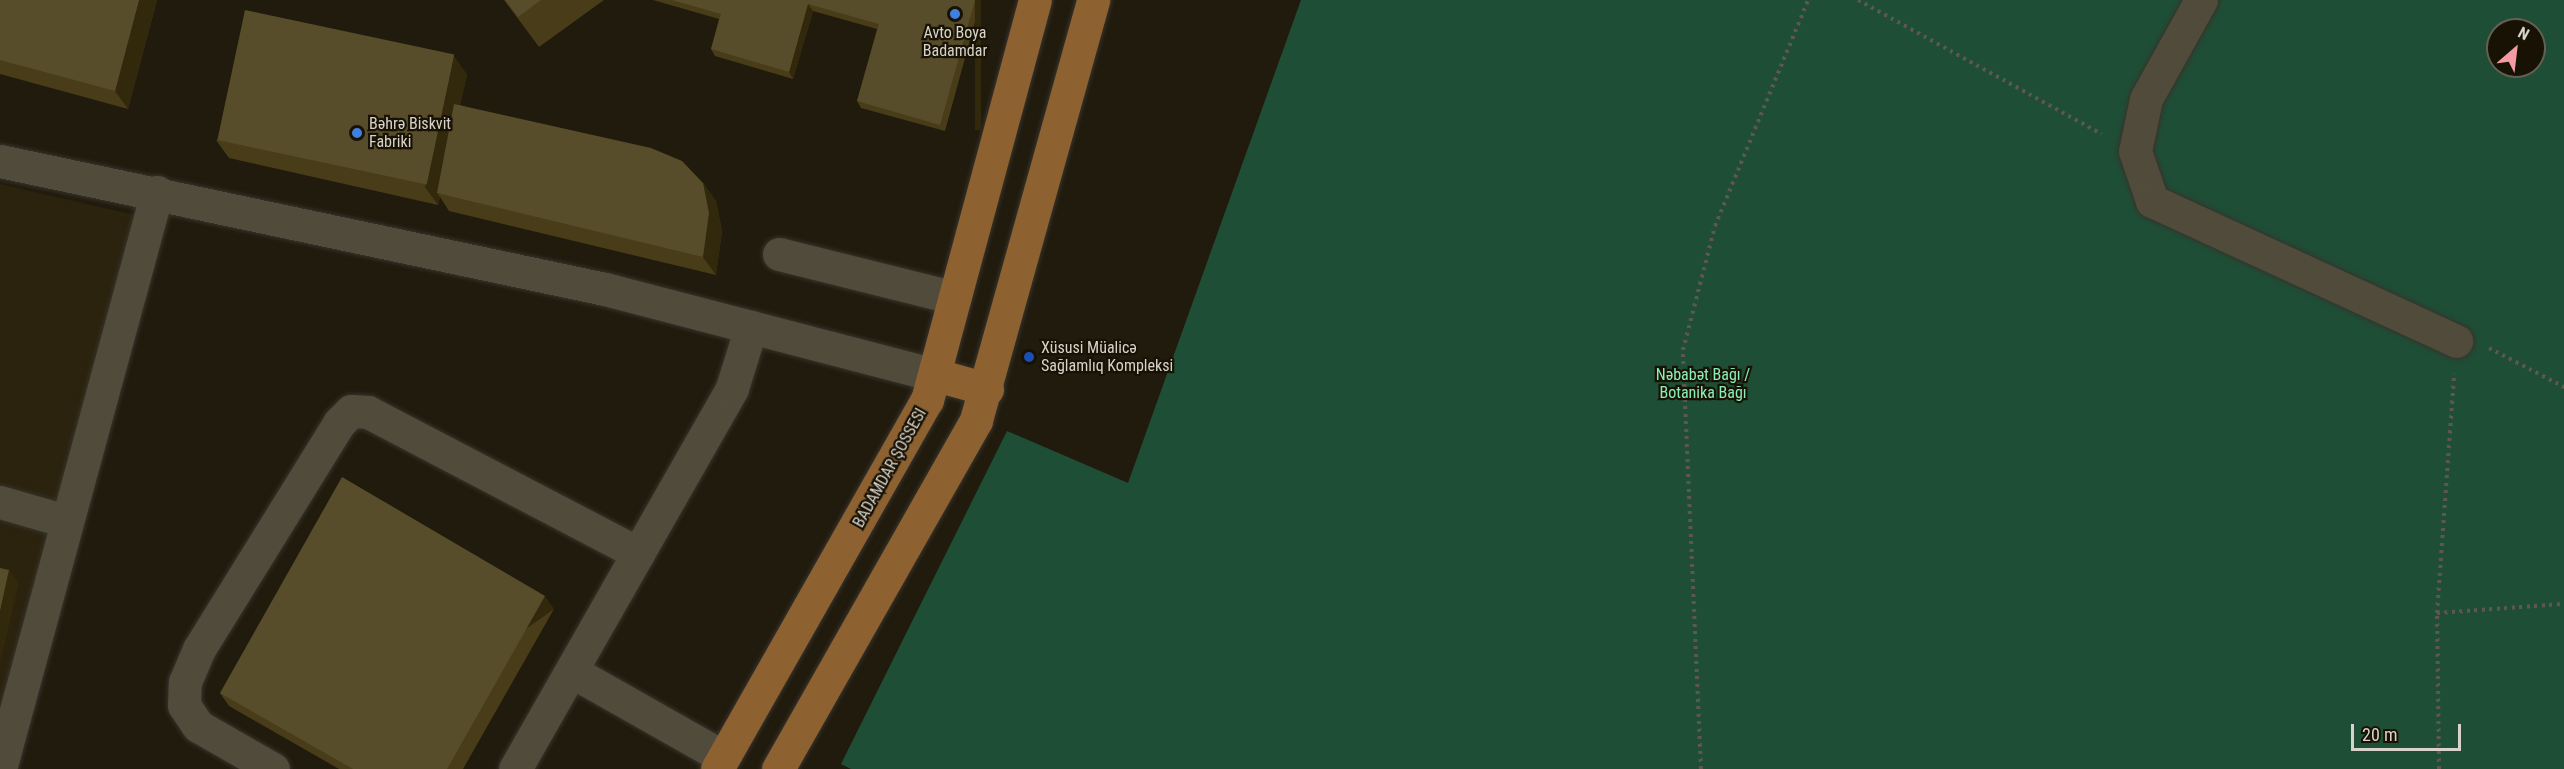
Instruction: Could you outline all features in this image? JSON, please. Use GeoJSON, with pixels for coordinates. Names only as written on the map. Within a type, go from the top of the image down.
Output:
{"type":"FeatureCollection","features":[{"type":"Feature","properties":{"kind":"main road","name":"BADAMDAR ŞOSSESI"},"geometry":{"type":"LineString","coordinates":[[728,765],[916,424],[936,375],[1035,0]]}},
{"type":"Feature","properties":{"kind":"main road"},"geometry":{"type":"LineString","coordinates":[[778,769],[965,443],[987,389],[1093,0]]}},
{"type":"Feature","properties":{"kind":"main road"},"geometry":{"type":"LineString","coordinates":[[936,375],[987,389]]}},
{"type":"Feature","properties":{"kind":"lane"},"geometry":{"type":"LineString","coordinates":[[2201,0],[2146,99],[2135,152],[2152,201],[2456,341]]}},
{"type":"Feature","properties":{"kind":"lane"},"geometry":{"type":"LineString","coordinates":[[0,161],[157,192],[605,289],[936,375]]}},
{"type":"Feature","properties":{"kind":"lane"},"geometry":{"type":"LineString","coordinates":[[0,769],[157,192]]}},
{"type":"Feature","properties":{"kind":"lane"},"geometry":{"type":"LineString","coordinates":[[779,254],[955,298]]}},
{"type":"Feature","properties":{"kind":"lane"},"geometry":{"type":"LineString","coordinates":[[515,769],[573,672],[732,388],[751,327]]}},
{"type":"Feature","properties":{"kind":"lane"},"geometry":{"type":"LineString","coordinates":[[273,769],[198,726],[184,705],[185,682],[199,649],[339,423],[351,411],[368,412],[638,553]]}},
{"type":"Feature","properties":{"kind":"lane"},"geometry":{"type":"LineString","coordinates":[[0,502],[66,521]]}},
{"type":"Feature","properties":{"kind":"lane"},"geometry":{"type":"LineString","coordinates":[[573,672],[728,765]]}},
{"type":"Feature","properties":{"kind":"path"},"geometry":{"type":"LineString","coordinates":[[1701,769],[1683,350],[1715,226],[1808,0]]}},
{"type":"Feature","properties":{"kind":"path"},"geometry":{"type":"LineString","coordinates":[[1858,0],[2135,152]]}},
{"type":"Feature","properties":{"kind":"path"},"geometry":{"type":"LineString","coordinates":[[2439,769],[2437,613],[2456,341],[2499,351],[2564,387]]}},
{"type":"Feature","properties":{"kind":"path"},"geometry":{"type":"LineString","coordinates":[[2437,613],[2564,604]]}},
{"type":"Feature","properties":{"kind":"shaded area"},"geometry":{"type":"Polygon","coordinates":[[[0,184],[166,222],[15,769],[0,769],[0,184]]]}},
{"type":"Feature","properties":{"kind":"green space","name":"Nəbabət Bağı / Botanika Bağı"},"geometry":{"type":"Polygon","coordinates":[[[1301,0],[2564,0],[2564,769],[851,769],[841,764],[1007,431],[1128,483],[1301,0]]]}},
{"type":"Feature","properties":{"kind":"building"},"geometry":{"type":"Polygon","coordinates":[[[0,0],[139,0],[115,91],[0,60],[0,0]]]}},
{"type":"Feature","properties":{"kind":"building"},"geometry":{"type":"Polygon","coordinates":[[[505,0],[541,0],[518,17],[505,0]]]}},
{"type":"Feature","properties":{"kind":"building"},"geometry":{"type":"Polygon","coordinates":[[[672,0],[975,0],[940,125],[857,101],[879,24],[808,4],[789,72],[711,49],[721,14],[672,0]]]}},
{"type":"Feature","properties":{"kind":"building"},"geometry":{"type":"Polygon","coordinates":[[[245,10],[454,54],[427,185],[217,140],[245,10]]]}},
{"type":"Feature","properties":{"kind":"building"},"geometry":{"type":"Polygon","coordinates":[[[454,104],[651,148],[682,161],[703,183],[709,213],[703,257],[437,193],[454,104]]]}},
{"type":"Feature","properties":{"kind":"building"},"geometry":{"type":"Polygon","coordinates":[[[342,477],[545,596],[447,769],[353,769],[220,693],[342,477]]]}},
{"type":"Feature","properties":{"kind":"building"},"geometry":{"type":"Polygon","coordinates":[[[0,568],[9,570],[0,611],[0,568]]]}},
{"type":"Feature","properties":{"kind":"place","name":"Avto Boya Badamdar"},"geometry":{"type":"Point","coordinates":[955,14]}},
{"type":"Feature","properties":{"kind":"place","name":"Bəhrə Biskvit Fabriki"},"geometry":{"type":"Point","coordinates":[357,133]}},
{"type":"Feature","properties":{"kind":"place","name":"Xüsusi Müalicə Sağlamlıq Kompleksi"},"geometry":{"type":"Point","coordinates":[1029,357]}}]}
